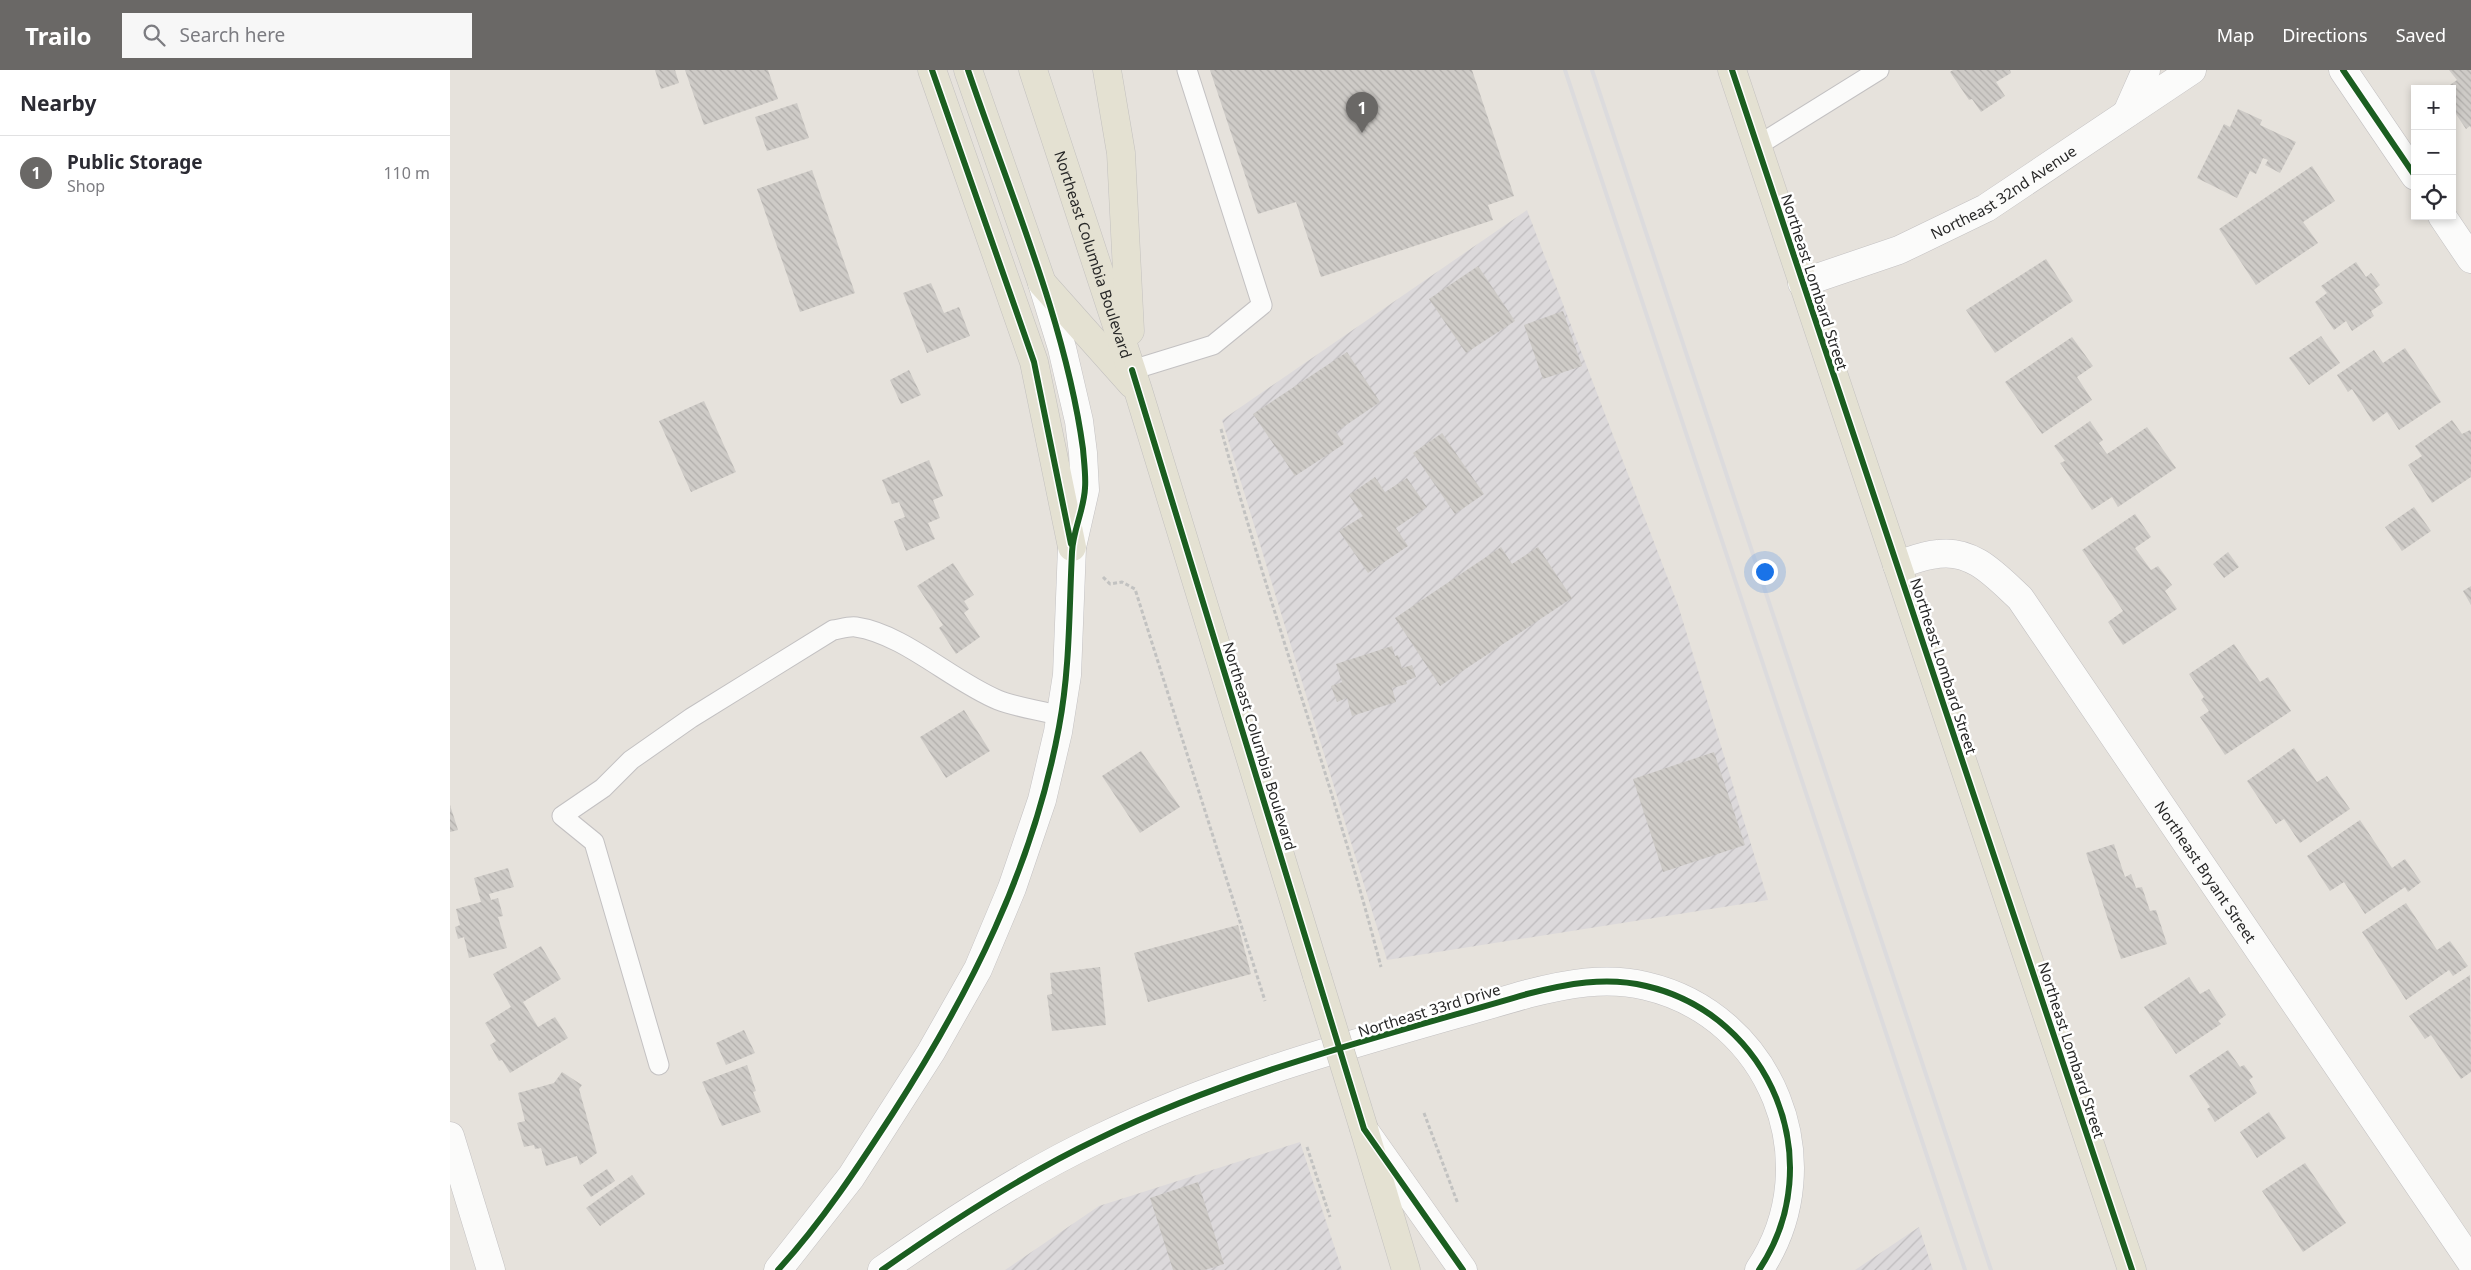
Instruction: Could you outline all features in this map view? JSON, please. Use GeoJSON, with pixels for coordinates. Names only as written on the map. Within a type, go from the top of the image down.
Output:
{"type":"FeatureCollection","features":[{"type":"Feature","properties":{"kind":"main road"},"geometry":{"type":"LineString","coordinates":[[932,70],[1034,362],[1072,547]]}},
{"type":"Feature","properties":{"kind":"main road"},"geometry":{"type":"LineString","coordinates":[[778,1270],[851,1177],[931,1052],[978,969],[1012,888],[1042,800],[1061,716],[1067,675],[1072,547],[1085,490],[1079,421],[1062,348],[1042,283],[968,70]]}},
{"type":"Feature","properties":{"kind":"main road","name":"Northeast Columbia Boulevard"},"geometry":{"type":"LineString","coordinates":[[1033,70],[1135,380],[1406,1270]]}},
{"type":"Feature","properties":{"kind":"main road"},"geometry":{"type":"LineString","coordinates":[[1107,70],[1121,153],[1135,380]]}},
{"type":"Feature","properties":{"kind":"main road","name":"Northeast Lombard Street"},"geometry":{"type":"LineString","coordinates":[[1732,70],[2132,1270]]}},
{"type":"Feature","properties":{"kind":"main road"},"geometry":{"type":"LineString","coordinates":[[2127,113],[2146,70]]}},
{"type":"Feature","properties":{"kind":"main road","name":"Northeast 32nd Avenue"},"geometry":{"type":"LineString","coordinates":[[1802,283],[1900,250],[1941,232],[1986,208],[2192,70]]}},
{"type":"Feature","properties":{"kind":"main road"},"geometry":{"type":"LineString","coordinates":[[2343,70],[2414,175]]}},
{"type":"Feature","properties":{"kind":"main road"},"geometry":{"type":"LineString","coordinates":[[2445,220],[2471,259]]}},
{"type":"Feature","properties":{"kind":"main road"},"geometry":{"type":"LineString","coordinates":[[1042,283],[1135,380]]}},
{"type":"Feature","properties":{"kind":"main road","name":"Northeast Bryant Street"},"geometry":{"type":"LineString","coordinates":[[1897,565],[1938,554],[1961,554],[1987,567],[2020,598],[2471,1262]]}},
{"type":"Feature","properties":{"kind":"main road","name":"Northeast 33rd Drive"},"geometry":{"type":"LineString","coordinates":[[882,1270],[1008,1188],[1097,1139],[1216,1089],[1527,994],[1564,985],[1604,981],[1646,986],[1701,1008],[1731,1030],[1750,1052],[1766,1076],[1786,1129],[1791,1166],[1788,1198],[1782,1223],[1767,1259],[1759,1270]]}},
{"type":"Feature","properties":{"kind":"main road"},"geometry":{"type":"LineString","coordinates":[[1364,1129],[1463,1270]]}},
{"type":"Feature","properties":{"kind":"main road"},"geometry":{"type":"LineString","coordinates":[[450,1136],[490,1270]]}},
{"type":"Feature","properties":{"kind":"lane"},"geometry":{"type":"LineString","coordinates":[[1135,380],[1213,345],[1262,305],[1187,70]]}},
{"type":"Feature","properties":{"kind":"lane"},"geometry":{"type":"LineString","coordinates":[[1757,146],[1879,70]]}},
{"type":"Feature","properties":{"kind":"lane"},"geometry":{"type":"LineString","coordinates":[[659,1064],[594,842],[562,816],[603,788],[631,760],[691,718],[833,630],[854,626],[873,632],[905,646],[966,683],[999,700],[1061,716]]}},
{"type":"Feature","properties":{"kind":"path"},"geometry":{"type":"LineString","coordinates":[[1221,429],[1250,537],[1356,877],[1381,967]]}},
{"type":"Feature","properties":{"kind":"path"},"geometry":{"type":"LineString","coordinates":[[1098,573],[1110,584],[1122,582],[1135,589],[1265,1001]]}},
{"type":"Feature","properties":{"kind":"path"},"geometry":{"type":"LineString","coordinates":[[1424,1114],[1460,1208],[1448,1248]]}},
{"type":"Feature","properties":{"kind":"path"},"geometry":{"type":"LineString","coordinates":[[1307,1147],[1330,1216]]}},
{"type":"Feature","properties":{"kind":"shaded area"},"geometry":{"type":"Polygon","coordinates":[[[1527,210],[1678,605],[1768,900],[1387,960],[1222,420],[1527,210]]]}},
{"type":"Feature","properties":{"kind":"shaded area"},"geometry":{"type":"Polygon","coordinates":[[[1300,1142],[1342,1270],[1005,1270],[1099,1206],[1300,1142]]]}},
{"type":"Feature","properties":{"kind":"shaded area"},"geometry":{"type":"Polygon","coordinates":[[[1919,1227],[1933,1270],[1855,1270],[1919,1227]]]}},
{"type":"Feature","properties":{"kind":"building"},"geometry":{"type":"Polygon","coordinates":[[[655,70],[675,70],[679,83],[661,89],[655,70]]]}},
{"type":"Feature","properties":{"kind":"building"},"geometry":{"type":"Polygon","coordinates":[[[685,70],[768,70],[778,99],[704,125],[685,70]]]}},
{"type":"Feature","properties":{"kind":"building"},"geometry":{"type":"Polygon","coordinates":[[[1210,70],[1472,70],[1514,196],[1488,205],[1493,220],[1321,277],[1296,202],[1258,214],[1210,70]]]}},
{"type":"Feature","properties":{"kind":"building"},"geometry":{"type":"Polygon","coordinates":[[[1953,70],[2010,70],[2011,73],[1996,82],[2005,96],[1981,112],[1972,99],[1969,100],[1950,72],[1953,70]]]}},
{"type":"Feature","properties":{"kind":"building"},"geometry":{"type":"Polygon","coordinates":[[[2449,70],[2471,70],[2471,128],[2470,126],[2466,129],[2456,114],[2456,85],[2450,85],[2457,80],[2449,70]]]}},
{"type":"Feature","properties":{"kind":"building"},"geometry":{"type":"Polygon","coordinates":[[[797,103],[809,138],[767,151],[755,117],[797,103]]]}},
{"type":"Feature","properties":{"kind":"building"},"geometry":{"type":"Polygon","coordinates":[[[2238,109],[2262,120],[2260,125],[2296,142],[2280,173],[2265,165],[2268,160],[2263,158],[2256,174],[2250,171],[2237,198],[2197,178],[2224,124],[2230,127],[2238,109]]]}},
{"type":"Feature","properties":{"kind":"building"},"geometry":{"type":"Polygon","coordinates":[[[2312,166],[2335,201],[2303,222],[2318,243],[2256,285],[2219,229],[2312,166]]]}},
{"type":"Feature","properties":{"kind":"building"},"geometry":{"type":"Polygon","coordinates":[[[812,170],[855,293],[800,312],[757,189],[812,170]]]}},
{"type":"Feature","properties":{"kind":"building"},"geometry":{"type":"Polygon","coordinates":[[[2046,259],[2073,301],[1995,353],[1966,310],[2046,259]]]}},
{"type":"Feature","properties":{"kind":"building"},"geometry":{"type":"Polygon","coordinates":[[[2356,262],[2366,277],[2371,273],[2380,285],[2374,290],[2383,303],[2371,311],[2374,316],[2352,331],[2346,321],[2334,330],[2315,302],[2327,293],[2321,286],[2356,262]]]}},
{"type":"Feature","properties":{"kind":"building"},"geometry":{"type":"Polygon","coordinates":[[[1478,266],[1515,321],[1466,353],[1429,299],[1478,266]]]}},
{"type":"Feature","properties":{"kind":"building"},"geometry":{"type":"Polygon","coordinates":[[[931,283],[944,313],[959,307],[970,336],[927,353],[903,293],[931,283]]]}},
{"type":"Feature","properties":{"kind":"building"},"geometry":{"type":"Polygon","coordinates":[[[1563,311],[1582,366],[1543,379],[1524,325],[1563,311]]]}},
{"type":"Feature","properties":{"kind":"building"},"geometry":{"type":"Polygon","coordinates":[[[2321,336],[2340,363],[2309,385],[2289,358],[2321,336]]]}},
{"type":"Feature","properties":{"kind":"building"},"geometry":{"type":"Polygon","coordinates":[[[2072,337],[2093,366],[2077,377],[2092,400],[2042,434],[2005,382],[2072,337]]]}},
{"type":"Feature","properties":{"kind":"building"},"geometry":{"type":"Polygon","coordinates":[[[2405,348],[2441,402],[2399,430],[2387,412],[2373,422],[2352,389],[2348,392],[2337,375],[2374,350],[2383,363],[2405,348]]]}},
{"type":"Feature","properties":{"kind":"building"},"geometry":{"type":"Polygon","coordinates":[[[1347,352],[1380,402],[1336,432],[1344,444],[1295,476],[1253,414],[1347,352]]]}},
{"type":"Feature","properties":{"kind":"building"},"geometry":{"type":"Polygon","coordinates":[[[909,370],[921,395],[901,404],[890,380],[909,370]]]}},
{"type":"Feature","properties":{"kind":"building"},"geometry":{"type":"Polygon","coordinates":[[[704,401],[736,472],[691,492],[659,421],[704,401]]]}},
{"type":"Feature","properties":{"kind":"building"},"geometry":{"type":"Polygon","coordinates":[[[2452,420],[2462,434],[2470,430],[2471,432],[2471,477],[2432,503],[2408,465],[2422,456],[2415,446],[2452,420]]]}},
{"type":"Feature","properties":{"kind":"building"},"geometry":{"type":"Polygon","coordinates":[[[2090,421],[2103,440],[2099,443],[2107,454],[2147,427],[2176,468],[2118,507],[2112,497],[2092,510],[2060,463],[2065,461],[2054,446],[2090,421]]]}},
{"type":"Feature","properties":{"kind":"building"},"geometry":{"type":"Polygon","coordinates":[[[1442,433],[1484,494],[1455,514],[1413,453],[1442,433]]]}},
{"type":"Feature","properties":{"kind":"building"},"geometry":{"type":"Polygon","coordinates":[[[929,460],[943,496],[933,500],[940,518],[928,523],[935,539],[906,551],[894,521],[905,517],[899,502],[892,504],[882,480],[929,460]]]}},
{"type":"Feature","properties":{"kind":"building"},"geometry":{"type":"Polygon","coordinates":[[[1375,477],[1385,492],[1407,478],[1427,507],[1396,528],[1408,546],[1368,573],[1339,531],[1363,516],[1349,495],[1375,477]]]}},
{"type":"Feature","properties":{"kind":"building"},"geometry":{"type":"Polygon","coordinates":[[[2414,507],[2431,531],[2402,551],[2385,527],[2414,507]]]}},
{"type":"Feature","properties":{"kind":"building"},"geometry":{"type":"Polygon","coordinates":[[[2135,514],[2151,537],[2135,548],[2151,570],[2158,566],[2172,585],[2165,591],[2177,609],[2123,645],[2108,622],[2123,611],[2082,550],[2135,514]]]}},
{"type":"Feature","properties":{"kind":"building"},"geometry":{"type":"Polygon","coordinates":[[[1501,547],[1512,564],[1538,547],[1572,598],[1440,686],[1395,618],[1501,547]]]}},
{"type":"Feature","properties":{"kind":"building"},"geometry":{"type":"Polygon","coordinates":[[[2228,552],[2239,567],[2224,578],[2213,564],[2228,552]]]}},
{"type":"Feature","properties":{"kind":"building"},"geometry":{"type":"Polygon","coordinates":[[[953,563],[974,595],[964,601],[969,609],[964,613],[980,637],[956,654],[939,628],[943,625],[917,586],[953,563]]]}},
{"type":"Feature","properties":{"kind":"building"},"geometry":{"type":"Polygon","coordinates":[[[2471,586],[2471,605],[2463,591],[2471,586]]]}},
{"type":"Feature","properties":{"kind":"building"},"geometry":{"type":"Polygon","coordinates":[[[2234,644],[2260,682],[2268,677],[2291,711],[2225,755],[2200,717],[2209,711],[2201,700],[2204,697],[2189,674],[2234,644]]]}},
{"type":"Feature","properties":{"kind":"building"},"geometry":{"type":"Polygon","coordinates":[[[1392,646],[1395,656],[1398,655],[1402,668],[1412,665],[1416,677],[1406,681],[1407,684],[1392,688],[1396,702],[1352,716],[1347,698],[1337,702],[1331,686],[1342,682],[1336,664],[1392,646]]]}},
{"type":"Feature","properties":{"kind":"building"},"geometry":{"type":"Polygon","coordinates":[[[964,710],[990,751],[946,778],[920,737],[964,710]]]}},
{"type":"Feature","properties":{"kind":"building"},"geometry":{"type":"Polygon","coordinates":[[[2294,748],[2317,782],[2327,776],[2350,809],[2300,843],[2284,819],[2276,824],[2247,781],[2294,748]]]}},
{"type":"Feature","properties":{"kind":"building"},"geometry":{"type":"Polygon","coordinates":[[[1141,751],[1180,807],[1140,833],[1102,776],[1141,751]]]}},
{"type":"Feature","properties":{"kind":"building"},"geometry":{"type":"Polygon","coordinates":[[[1714,752],[1745,845],[1663,872],[1633,779],[1714,752]]]}},
{"type":"Feature","properties":{"kind":"building"},"geometry":{"type":"Polygon","coordinates":[[[450,805],[458,830],[450,832],[450,805]]]}},
{"type":"Feature","properties":{"kind":"building"},"geometry":{"type":"Polygon","coordinates":[[[2360,820],[2392,868],[2405,859],[2421,882],[2408,892],[2405,887],[2365,914],[2344,882],[2330,891],[2307,856],[2360,820]]]}},
{"type":"Feature","properties":{"kind":"building"},"geometry":{"type":"Polygon","coordinates":[[[2114,844],[2125,877],[2131,874],[2136,888],[2142,887],[2150,911],[2156,910],[2167,944],[2121,959],[2086,853],[2114,844]]]}},
{"type":"Feature","properties":{"kind":"building"},"geometry":{"type":"Polygon","coordinates":[[[508,868],[514,887],[489,894],[491,900],[498,898],[503,916],[498,917],[507,948],[469,958],[464,937],[458,939],[455,927],[460,925],[456,909],[481,902],[474,878],[508,868]]]}},
{"type":"Feature","properties":{"kind":"building"},"geometry":{"type":"Polygon","coordinates":[[[2406,903],[2437,950],[2450,941],[2468,966],[2453,976],[2449,970],[2406,1000],[2362,932],[2406,903]]]}},
{"type":"Feature","properties":{"kind":"building"},"geometry":{"type":"Polygon","coordinates":[[[1238,925],[1251,974],[1148,1002],[1134,953],[1238,925]]]}},
{"type":"Feature","properties":{"kind":"building"},"geometry":{"type":"Polygon","coordinates":[[[541,946],[561,979],[523,1002],[538,1027],[555,1017],[568,1038],[510,1073],[502,1060],[499,1061],[490,1045],[496,1041],[485,1023],[511,1007],[493,974],[541,946]]]}},
{"type":"Feature","properties":{"kind":"building"},"geometry":{"type":"Polygon","coordinates":[[[1100,967],[1106,1025],[1052,1031],[1047,995],[1052,994],[1050,973],[1100,967]]]}},
{"type":"Feature","properties":{"kind":"building"},"geometry":{"type":"Polygon","coordinates":[[[2470,975],[2471,1072],[2461,1079],[2431,1035],[2425,1039],[2409,1016],[2470,975]]]}},
{"type":"Feature","properties":{"kind":"building"},"geometry":{"type":"Polygon","coordinates":[[[2189,977],[2200,994],[2209,989],[2226,1015],[2218,1021],[2221,1024],[2176,1054],[2144,1007],[2189,977]]]}},
{"type":"Feature","properties":{"kind":"building"},"geometry":{"type":"Polygon","coordinates":[[[744,1030],[755,1053],[726,1065],[716,1043],[744,1030]]]}},
{"type":"Feature","properties":{"kind":"building"},"geometry":{"type":"Polygon","coordinates":[[[2228,1050],[2240,1067],[2244,1065],[2253,1077],[2249,1080],[2257,1093],[2215,1122],[2207,1109],[2210,1107],[2189,1076],[2228,1050]]]}},
{"type":"Feature","properties":{"kind":"building"},"geometry":{"type":"Polygon","coordinates":[[[747,1065],[756,1091],[753,1092],[761,1112],[722,1126],[702,1082],[747,1065]]]}},
{"type":"Feature","properties":{"kind":"building"},"geometry":{"type":"Polygon","coordinates":[[[562,1072],[582,1085],[579,1089],[597,1153],[580,1165],[577,1156],[546,1166],[541,1148],[535,1149],[534,1145],[524,1147],[517,1123],[525,1121],[518,1093],[554,1083],[562,1072]]]}},
{"type":"Feature","properties":{"kind":"building"},"geometry":{"type":"Polygon","coordinates":[[[2269,1112],[2286,1138],[2257,1158],[2240,1132],[2269,1112]]]}},
{"type":"Feature","properties":{"kind":"building"},"geometry":{"type":"Polygon","coordinates":[[[2305,1163],[2346,1223],[2303,1252],[2262,1191],[2305,1163]]]}},
{"type":"Feature","properties":{"kind":"building"},"geometry":{"type":"Polygon","coordinates":[[[607,1169],[615,1181],[591,1197],[583,1185],[607,1169]]]}},
{"type":"Feature","properties":{"kind":"building"},"geometry":{"type":"Polygon","coordinates":[[[632,1175],[645,1194],[600,1226],[586,1208],[632,1175]]]}},
{"type":"Feature","properties":{"kind":"building"},"geometry":{"type":"Polygon","coordinates":[[[1198,1182],[1224,1264],[1205,1270],[1173,1270],[1150,1198],[1198,1182]]]}},
{"type":"Feature","properties":{"kind":"railway"},"geometry":{"type":"LineString","coordinates":[[1565,70],[1965,1270]]}},
{"type":"Feature","properties":{"kind":"railway"},"geometry":{"type":"LineString","coordinates":[[1592,70],[1991,1270]]}},
{"type":"Feature","properties":{"kind":"cycle path"},"geometry":{"type":"LineString","coordinates":[[932,70],[1034,362],[1071,544]]}},
{"type":"Feature","properties":{"kind":"cycle path"},"geometry":{"type":"LineString","coordinates":[[778,1270],[810,1233],[866,1154],[921,1068],[973,975],[995,928],[1033,830],[1048,779],[1063,705],[1072,552],[1085,488],[1083,449],[1064,354],[1050,306],[968,70]]}},
{"type":"Feature","properties":{"kind":"cycle path"},"geometry":{"type":"LineString","coordinates":[[1732,70],[2132,1270]]}},
{"type":"Feature","properties":{"kind":"cycle path"},"geometry":{"type":"LineString","coordinates":[[2343,70],[2414,175]]}},
{"type":"Feature","properties":{"kind":"cycle path"},"geometry":{"type":"LineString","coordinates":[[1132,370],[1364,1129],[1463,1270]]}},
{"type":"Feature","properties":{"kind":"cycle path"},"geometry":{"type":"LineString","coordinates":[[882,1270],[960,1217],[1042,1168],[1098,1139],[1202,1094],[1309,1057],[1527,994],[1586,982],[1631,983],[1646,986],[1690,1002],[1727,1027],[1756,1060],[1776,1098],[1788,1140],[1789,1184],[1780,1228],[1759,1270]]}},
{"type":"Feature","properties":{"kind":"place","name":"Public Storage"},"geometry":{"type":"Point","coordinates":[1362,133]}}]}
